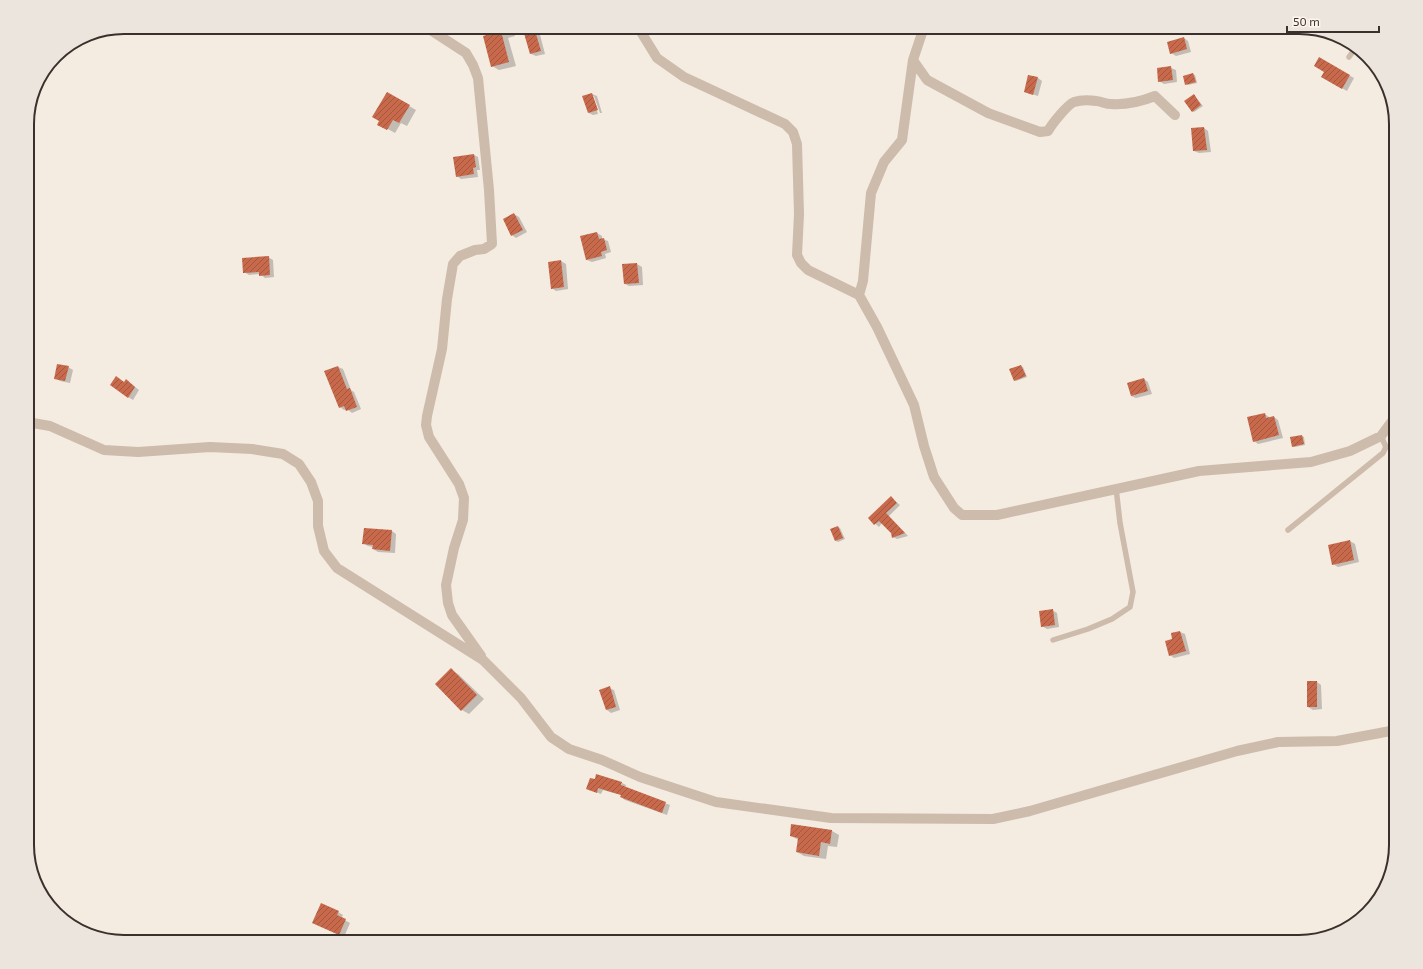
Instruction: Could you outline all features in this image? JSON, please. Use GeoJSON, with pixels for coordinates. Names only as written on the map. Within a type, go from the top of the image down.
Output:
{"type":"FeatureCollection","features":[{"type":"Feature","properties":{"kind":"street"},"geometry":{"type":"LineString","coordinates":[[437,34],[466,53],[478,78],[489,190],[492,244],[484,249],[475,250],[460,256],[453,264],[447,299],[442,349],[427,416],[426,425],[429,437],[459,484],[464,498],[463,520],[454,548],[446,585],[448,603],[452,615],[483,660],[521,698],[551,737],[569,749],[602,760],[640,777],[716,802],[831,818],[993,819],[1030,811],[1244,749],[1278,742],[1337,741],[1389,731]]}},
{"type":"Feature","properties":{"kind":"street"},"geometry":{"type":"LineString","coordinates":[[642,34],[657,58],[684,77],[785,124],[793,132],[797,144],[799,214],[797,255],[801,263],[808,270],[859,294],[877,326],[914,405],[924,446],[934,477],[954,508],[962,515],[996,516],[1200,470],[1311,462],[1350,451],[1381,436],[1389,425]]}},
{"type":"Feature","properties":{"kind":"street"},"geometry":{"type":"LineString","coordinates":[[859,294],[863,281],[871,193],[884,162],[902,140],[912,60],[921,34]]}},
{"type":"Feature","properties":{"kind":"street"},"geometry":{"type":"LineString","coordinates":[[912,60],[927,80],[988,113],[1040,132],[1048,131],[1052,122],[1070,104],[1076,101],[1095,100],[1108,104],[1126,105],[1140,102],[1155,96],[1175,115]]}},
{"type":"Feature","properties":{"kind":"street"},"geometry":{"type":"LineString","coordinates":[[34,423],[50,426],[104,450],[138,452],[210,447],[252,449],[283,454],[299,464],[311,482],[318,501],[318,526],[324,551],[337,568],[483,660]]}},
{"type":"Feature","properties":{"kind":"lane"},"geometry":{"type":"LineString","coordinates":[[1349,58],[1353,52]]}},
{"type":"Feature","properties":{"kind":"lane"},"geometry":{"type":"LineString","coordinates":[[1288,530],[1383,453],[1386,447],[1381,436]]}},
{"type":"Feature","properties":{"kind":"lane"},"geometry":{"type":"LineString","coordinates":[[1053,640],[1088,629],[1112,619],[1130,607],[1133,592],[1120,523],[1116,488]]}},
{"type":"Feature","properties":{"kind":"building"},"geometry":{"type":"Polygon","coordinates":[[[490,34],[502,34],[509,62],[491,67],[483,36],[490,34]]]}},
{"type":"Feature","properties":{"kind":"building"},"geometry":{"type":"Polygon","coordinates":[[[524,34],[536,34],[541,51],[530,54],[524,34]]]}},
{"type":"Feature","properties":{"kind":"building"},"geometry":{"type":"Polygon","coordinates":[[[1184,37],[1187,49],[1170,54],[1167,42],[1184,37]]]}},
{"type":"Feature","properties":{"kind":"building"},"geometry":{"type":"Polygon","coordinates":[[[1319,57],[1350,75],[1342,89],[1321,77],[1324,72],[1314,66],[1319,57]]]}},
{"type":"Feature","properties":{"kind":"building"},"geometry":{"type":"Polygon","coordinates":[[[1171,66],[1173,80],[1158,82],[1157,68],[1171,66]]]}},
{"type":"Feature","properties":{"kind":"building"},"geometry":{"type":"Polygon","coordinates":[[[1193,73],[1196,82],[1185,85],[1183,76],[1193,73]]]}},
{"type":"Feature","properties":{"kind":"building"},"geometry":{"type":"Polygon","coordinates":[[[1028,75],[1038,77],[1033,95],[1024,92],[1028,75]]]}},
{"type":"Feature","properties":{"kind":"building"},"geometry":{"type":"Polygon","coordinates":[[[387,92],[410,105],[399,123],[393,120],[387,130],[377,125],[379,121],[372,117],[387,92]]]}},
{"type":"Feature","properties":{"kind":"building"},"geometry":{"type":"Polygon","coordinates":[[[592,93],[598,110],[588,113],[582,96],[592,93]]]}},
{"type":"Feature","properties":{"kind":"building"},"geometry":{"type":"Polygon","coordinates":[[[1194,94],[1201,105],[1192,112],[1184,101],[1194,94]]]}},
{"type":"Feature","properties":{"kind":"building"},"geometry":{"type":"Polygon","coordinates":[[[1204,127],[1207,150],[1193,151],[1191,128],[1204,127]]]}},
{"type":"Feature","properties":{"kind":"building"},"geometry":{"type":"Polygon","coordinates":[[[474,154],[476,167],[473,168],[474,174],[456,177],[453,157],[474,154]]]}},
{"type":"Feature","properties":{"kind":"building"},"geometry":{"type":"Polygon","coordinates":[[[514,213],[523,230],[511,236],[503,219],[514,213]]]}},
{"type":"Feature","properties":{"kind":"building"},"geometry":{"type":"Polygon","coordinates":[[[597,232],[599,239],[604,238],[607,250],[601,252],[602,256],[586,260],[580,236],[597,232]]]}},
{"type":"Feature","properties":{"kind":"building"},"geometry":{"type":"Polygon","coordinates":[[[269,256],[270,275],[259,276],[259,272],[243,273],[242,258],[269,256]]]}},
{"type":"Feature","properties":{"kind":"building"},"geometry":{"type":"Polygon","coordinates":[[[561,260],[564,287],[551,289],[548,262],[561,260]]]}},
{"type":"Feature","properties":{"kind":"building"},"geometry":{"type":"Polygon","coordinates":[[[637,263],[639,283],[624,284],[622,264],[637,263]]]}},
{"type":"Feature","properties":{"kind":"building"},"geometry":{"type":"Polygon","coordinates":[[[57,364],[69,366],[65,381],[54,379],[57,364]]]}},
{"type":"Feature","properties":{"kind":"building"},"geometry":{"type":"Polygon","coordinates":[[[1021,365],[1026,376],[1014,381],[1009,369],[1021,365]]]}},
{"type":"Feature","properties":{"kind":"building"},"geometry":{"type":"Polygon","coordinates":[[[338,366],[347,389],[350,388],[357,407],[346,411],[344,406],[339,408],[324,371],[338,366]]]}},
{"type":"Feature","properties":{"kind":"building"},"geometry":{"type":"Polygon","coordinates":[[[116,376],[124,382],[126,379],[135,387],[128,398],[110,385],[116,376]]]}},
{"type":"Feature","properties":{"kind":"building"},"geometry":{"type":"Polygon","coordinates":[[[1144,378],[1148,391],[1131,396],[1127,383],[1144,378]]]}},
{"type":"Feature","properties":{"kind":"building"},"geometry":{"type":"Polygon","coordinates":[[[1265,413],[1266,418],[1274,416],[1279,435],[1253,442],[1247,417],[1265,413]]]}},
{"type":"Feature","properties":{"kind":"building"},"geometry":{"type":"Polygon","coordinates":[[[1302,435],[1304,444],[1292,447],[1290,437],[1302,435]]]}},
{"type":"Feature","properties":{"kind":"building"},"geometry":{"type":"Polygon","coordinates":[[[891,496],[897,503],[886,513],[905,533],[892,538],[891,533],[879,521],[874,525],[868,518],[891,496]]]}},
{"type":"Feature","properties":{"kind":"building"},"geometry":{"type":"Polygon","coordinates":[[[838,526],[843,538],[835,541],[830,529],[838,526]]]}},
{"type":"Feature","properties":{"kind":"building"},"geometry":{"type":"Polygon","coordinates":[[[364,528],[392,530],[390,551],[372,549],[373,545],[362,544],[364,528]]]}},
{"type":"Feature","properties":{"kind":"building"},"geometry":{"type":"Polygon","coordinates":[[[1350,540],[1354,560],[1332,565],[1328,545],[1350,540]]]}},
{"type":"Feature","properties":{"kind":"building"},"geometry":{"type":"Polygon","coordinates":[[[1053,609],[1055,625],[1041,627],[1039,611],[1053,609]]]}},
{"type":"Feature","properties":{"kind":"building"},"geometry":{"type":"Polygon","coordinates":[[[1180,631],[1186,651],[1169,656],[1165,641],[1172,639],[1171,633],[1180,631]]]}},
{"type":"Feature","properties":{"kind":"building"},"geometry":{"type":"Polygon","coordinates":[[[451,668],[477,695],[461,711],[435,684],[451,668]]]}},
{"type":"Feature","properties":{"kind":"building"},"geometry":{"type":"Polygon","coordinates":[[[1307,681],[1317,681],[1317,707],[1307,707],[1307,681]]]}},
{"type":"Feature","properties":{"kind":"building"},"geometry":{"type":"Polygon","coordinates":[[[610,686],[616,707],[606,710],[599,690],[610,686]]]}},
{"type":"Feature","properties":{"kind":"building"},"geometry":{"type":"Polygon","coordinates":[[[596,774],[622,782],[621,785],[666,802],[662,813],[620,797],[621,795],[598,788],[597,793],[586,789],[590,778],[595,779],[596,774]]]}},
{"type":"Feature","properties":{"kind":"building"},"geometry":{"type":"Polygon","coordinates":[[[791,824],[832,830],[830,844],[821,842],[819,856],[796,852],[798,838],[790,836],[791,824]]]}},
{"type":"Feature","properties":{"kind":"building"},"geometry":{"type":"Polygon","coordinates":[[[321,903],[339,911],[337,915],[346,919],[339,935],[312,923],[321,903]]]}}]}
